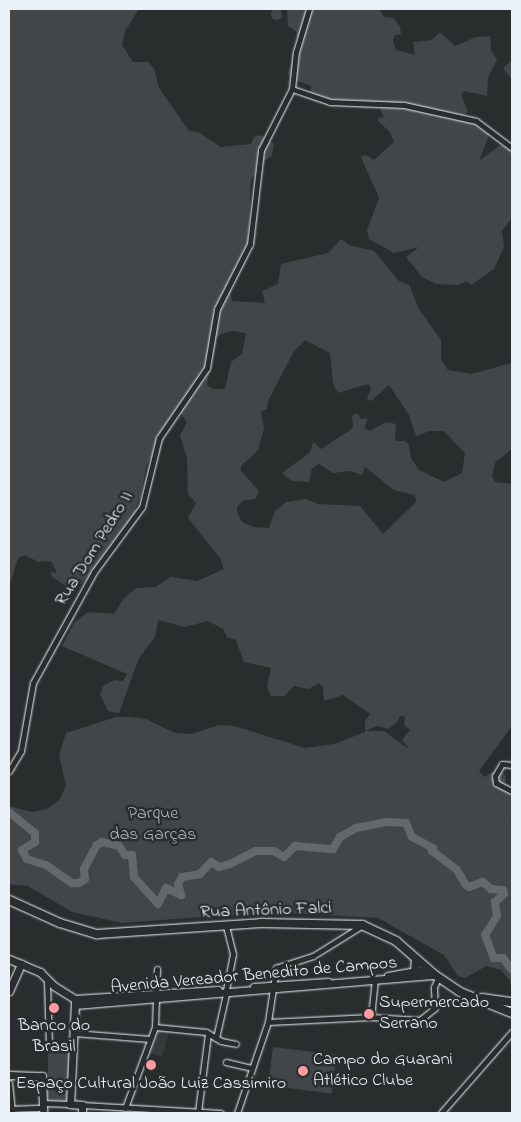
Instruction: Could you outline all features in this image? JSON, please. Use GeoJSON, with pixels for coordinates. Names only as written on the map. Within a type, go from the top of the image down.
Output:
{"type":"FeatureCollection","features":[{"type":"Feature","properties":{"kind":"main road","name":"Rua Antônio Falci"},"geometry":{"type":"LineString","coordinates":[[9,900],[60,923],[97,934],[261,923],[362,925],[385,934],[436,976],[472,997],[508,1012],[512,1020]]}},
{"type":"Feature","properties":{"kind":"main road"},"geometry":{"type":"LineString","coordinates":[[415,972],[416,958]]}},
{"type":"Feature","properties":{"kind":"main road"},"geometry":{"type":"LineString","coordinates":[[9,959],[40,972],[47,981],[75,1002],[70,1104],[82,1109]]}},
{"type":"Feature","properties":{"kind":"main road"},"geometry":{"type":"LineString","coordinates":[[9,991],[21,964]]}},
{"type":"Feature","properties":{"kind":"main road","name":"Avenida Vereador Benedito de Campos"},"geometry":{"type":"LineString","coordinates":[[374,980],[428,970]]}},
{"type":"Feature","properties":{"kind":"main road","name":"Avenida Vereador Benedito de Campos"},"geometry":{"type":"LineString","coordinates":[[75,1002],[436,976]]}},
{"type":"Feature","properties":{"kind":"main road"},"geometry":{"type":"LineString","coordinates":[[472,997],[512,1002]]}},
{"type":"Feature","properties":{"kind":"main road"},"geometry":{"type":"LineString","coordinates":[[9,1075],[42,1076],[43,1108]]}},
{"type":"Feature","properties":{"kind":"street"},"geometry":{"type":"LineString","coordinates":[[309,9],[296,52],[292,89],[330,102],[404,105],[476,121],[512,148]]}},
{"type":"Feature","properties":{"kind":"street","name":"Rua Dom Pedro II"},"geometry":{"type":"LineString","coordinates":[[9,771],[20,751],[32,683],[94,572],[142,507],[159,438],[206,368],[217,309],[250,244],[261,150],[292,89]]}},
{"type":"Feature","properties":{"kind":"street"},"geometry":{"type":"LineString","coordinates":[[512,765],[502,764],[497,769],[496,783],[512,791]]}},
{"type":"Feature","properties":{"kind":"street"},"geometry":{"type":"LineString","coordinates":[[237,1113],[268,1022],[274,972],[279,965],[312,956],[362,925]]}},
{"type":"Feature","properties":{"kind":"street"},"geometry":{"type":"LineString","coordinates":[[216,1038],[232,954],[226,926]]}},
{"type":"Feature","properties":{"kind":"street"},"geometry":{"type":"LineString","coordinates":[[125,1108],[155,1026],[157,969]]}},
{"type":"Feature","properties":{"kind":"street"},"geometry":{"type":"LineString","coordinates":[[268,1022],[372,1017],[423,1019],[436,1005],[434,987],[436,976]]}},
{"type":"Feature","properties":{"kind":"street"},"geometry":{"type":"LineString","coordinates":[[372,1017],[374,980]]}},
{"type":"Feature","properties":{"kind":"street"},"geometry":{"type":"LineString","coordinates":[[47,981],[49,1046],[73,1049]]}},
{"type":"Feature","properties":{"kind":"street"},"geometry":{"type":"LineString","coordinates":[[155,1026],[208,1034],[236,1044]]}},
{"type":"Feature","properties":{"kind":"street"},"geometry":{"type":"LineString","coordinates":[[441,1113],[512,1032]]}},
{"type":"Feature","properties":{"kind":"street"},"geometry":{"type":"LineString","coordinates":[[74,1033],[150,1039]]}},
{"type":"Feature","properties":{"kind":"street"},"geometry":{"type":"LineString","coordinates":[[198,1112],[208,1034]]}},
{"type":"Feature","properties":{"kind":"street"},"geometry":{"type":"LineString","coordinates":[[226,1062],[252,1068]]}},
{"type":"Feature","properties":{"kind":"street"},"geometry":{"type":"LineString","coordinates":[[9,1083],[11,1111],[70,1104]]}},
{"type":"Feature","properties":{"kind":"street"},"geometry":{"type":"LineString","coordinates":[[82,1109],[125,1108],[221,1113]]}},
{"type":"Feature","properties":{"kind":"shaded area"},"geometry":{"type":"Polygon","coordinates":[[[156,1029],[169,1032],[162,1057],[147,1052],[156,1029]]]}},
{"type":"Feature","properties":{"kind":"green space"},"geometry":{"type":"Polygon","coordinates":[[[276,8],[282,14],[276,20],[270,14],[276,8]]]}},
{"type":"Feature","properties":{"kind":"green space","name":"Parque das Garças"},"geometry":{"type":"Polygon","coordinates":[[[9,9],[139,9],[125,31],[122,45],[133,62],[148,62],[154,68],[159,88],[189,131],[198,132],[221,147],[251,144],[254,137],[260,135],[274,144],[272,156],[258,165],[262,171],[260,179],[255,175],[251,179],[248,243],[237,280],[228,280],[232,301],[265,303],[262,291],[278,284],[281,264],[328,253],[341,239],[349,245],[374,251],[399,281],[409,285],[419,309],[441,340],[441,360],[448,370],[471,374],[512,363],[512,449],[495,463],[492,476],[495,482],[512,484],[512,726],[479,771],[484,777],[500,768],[506,777],[505,790],[512,796],[512,818],[509,818],[512,820],[512,996],[510,981],[501,970],[486,966],[465,978],[458,976],[444,955],[378,918],[270,912],[122,923],[72,912],[28,886],[9,884],[9,806],[32,812],[47,809],[59,800],[66,786],[59,755],[66,733],[116,717],[146,719],[175,733],[191,734],[219,725],[234,726],[305,748],[334,744],[365,732],[365,731],[365,721],[370,714],[343,695],[324,701],[323,687],[319,683],[308,689],[294,686],[285,696],[271,696],[267,686],[271,668],[244,662],[236,640],[227,637],[223,629],[208,621],[185,627],[158,620],[155,637],[139,658],[119,713],[108,711],[100,694],[103,686],[115,680],[123,681],[127,674],[62,646],[74,623],[88,612],[114,614],[124,598],[136,588],[155,587],[171,577],[197,581],[224,569],[220,558],[188,518],[196,503],[188,494],[187,458],[180,436],[187,422],[180,412],[146,466],[141,495],[135,510],[139,510],[136,522],[92,576],[81,584],[66,586],[52,577],[50,572],[57,573],[51,561],[38,562],[25,555],[18,558],[9,587],[9,9]],[[233,331],[220,334],[215,340],[207,385],[213,389],[225,389],[231,362],[242,354],[246,333],[233,331]],[[305,340],[294,351],[268,401],[267,409],[261,412],[264,428],[258,450],[241,466],[241,471],[259,491],[255,499],[244,500],[237,507],[237,512],[242,522],[253,527],[269,528],[275,511],[286,502],[305,499],[318,504],[360,506],[383,534],[416,502],[415,495],[394,490],[365,467],[362,475],[350,471],[333,473],[319,464],[312,468],[309,482],[292,481],[282,473],[310,452],[313,442],[321,449],[350,430],[353,426],[352,416],[357,413],[361,419],[368,418],[364,428],[370,431],[386,422],[396,424],[395,441],[405,441],[409,445],[411,458],[419,470],[444,482],[462,473],[465,453],[444,431],[430,431],[416,436],[409,415],[389,385],[371,401],[367,399],[371,388],[368,384],[338,393],[333,383],[330,353],[305,340]],[[400,716],[397,722],[388,729],[377,726],[365,731],[384,731],[410,750],[402,740],[410,730],[404,725],[405,716],[400,716]]]}},
{"type":"Feature","properties":{"kind":"green space"},"geometry":{"type":"Polygon","coordinates":[[[287,9],[379,9],[384,17],[394,18],[400,27],[401,34],[395,35],[393,40],[396,50],[415,55],[413,42],[432,40],[440,32],[455,46],[476,37],[490,36],[491,50],[497,60],[488,77],[487,96],[464,91],[461,95],[468,112],[461,116],[480,125],[489,135],[479,161],[500,145],[512,149],[512,218],[502,231],[504,247],[494,269],[471,285],[467,281],[457,285],[436,284],[422,277],[406,257],[419,247],[394,253],[369,239],[367,230],[379,198],[361,157],[366,155],[374,160],[394,142],[390,132],[378,121],[378,118],[384,117],[380,109],[381,103],[327,99],[311,93],[311,86],[291,78],[288,73],[298,44],[296,31],[288,26],[287,9]]]}},
{"type":"Feature","properties":{"kind":"green space"},"geometry":{"type":"Polygon","coordinates":[[[512,60],[512,80],[503,68],[512,60]]]}},
{"type":"Feature","properties":{"kind":"green space","name":"Campo do Guarani Atlético Clube"},"geometry":{"type":"Polygon","coordinates":[[[273,1047],[337,1055],[332,1094],[268,1086],[273,1047]]]}},
{"type":"Feature","properties":{"kind":"green space"},"geometry":{"type":"Polygon","coordinates":[[[48,1053],[71,1054],[69,1103],[48,1102],[45,1081],[48,1080],[48,1053]]]}},
{"type":"Feature","properties":{"kind":"waterway"},"geometry":{"type":"LineString","coordinates":[[9,812],[35,833],[35,842],[22,850],[27,859],[46,865],[72,883],[79,883],[85,879],[84,869],[97,845],[102,842],[119,846],[125,855],[132,855],[134,877],[158,904],[166,888],[181,895],[178,884],[182,877],[200,874],[211,862],[219,867],[230,864],[256,851],[274,851],[284,857],[295,846],[333,849],[340,837],[356,828],[387,822],[406,823],[412,837],[433,848],[432,851],[457,870],[465,884],[469,887],[483,882],[491,889],[503,890],[504,894],[495,902],[497,916],[485,935],[494,958],[503,958],[512,970]]}},
{"type":"Feature","properties":{"kind":"place","name":"Banco do Brasil"},"geometry":{"type":"Point","coordinates":[54,1008]}},
{"type":"Feature","properties":{"kind":"place","name":"Supermercado Serrano"},"geometry":{"type":"Point","coordinates":[369,1014]}},
{"type":"Feature","properties":{"kind":"place","name":"Espaço Cultural João Luiz Cassimiro"},"geometry":{"type":"Point","coordinates":[151,1065]}},
{"type":"Feature","properties":{"kind":"place","name":"Campo do Guarani Atlético Clube"},"geometry":{"type":"Point","coordinates":[303,1071]}}]}
